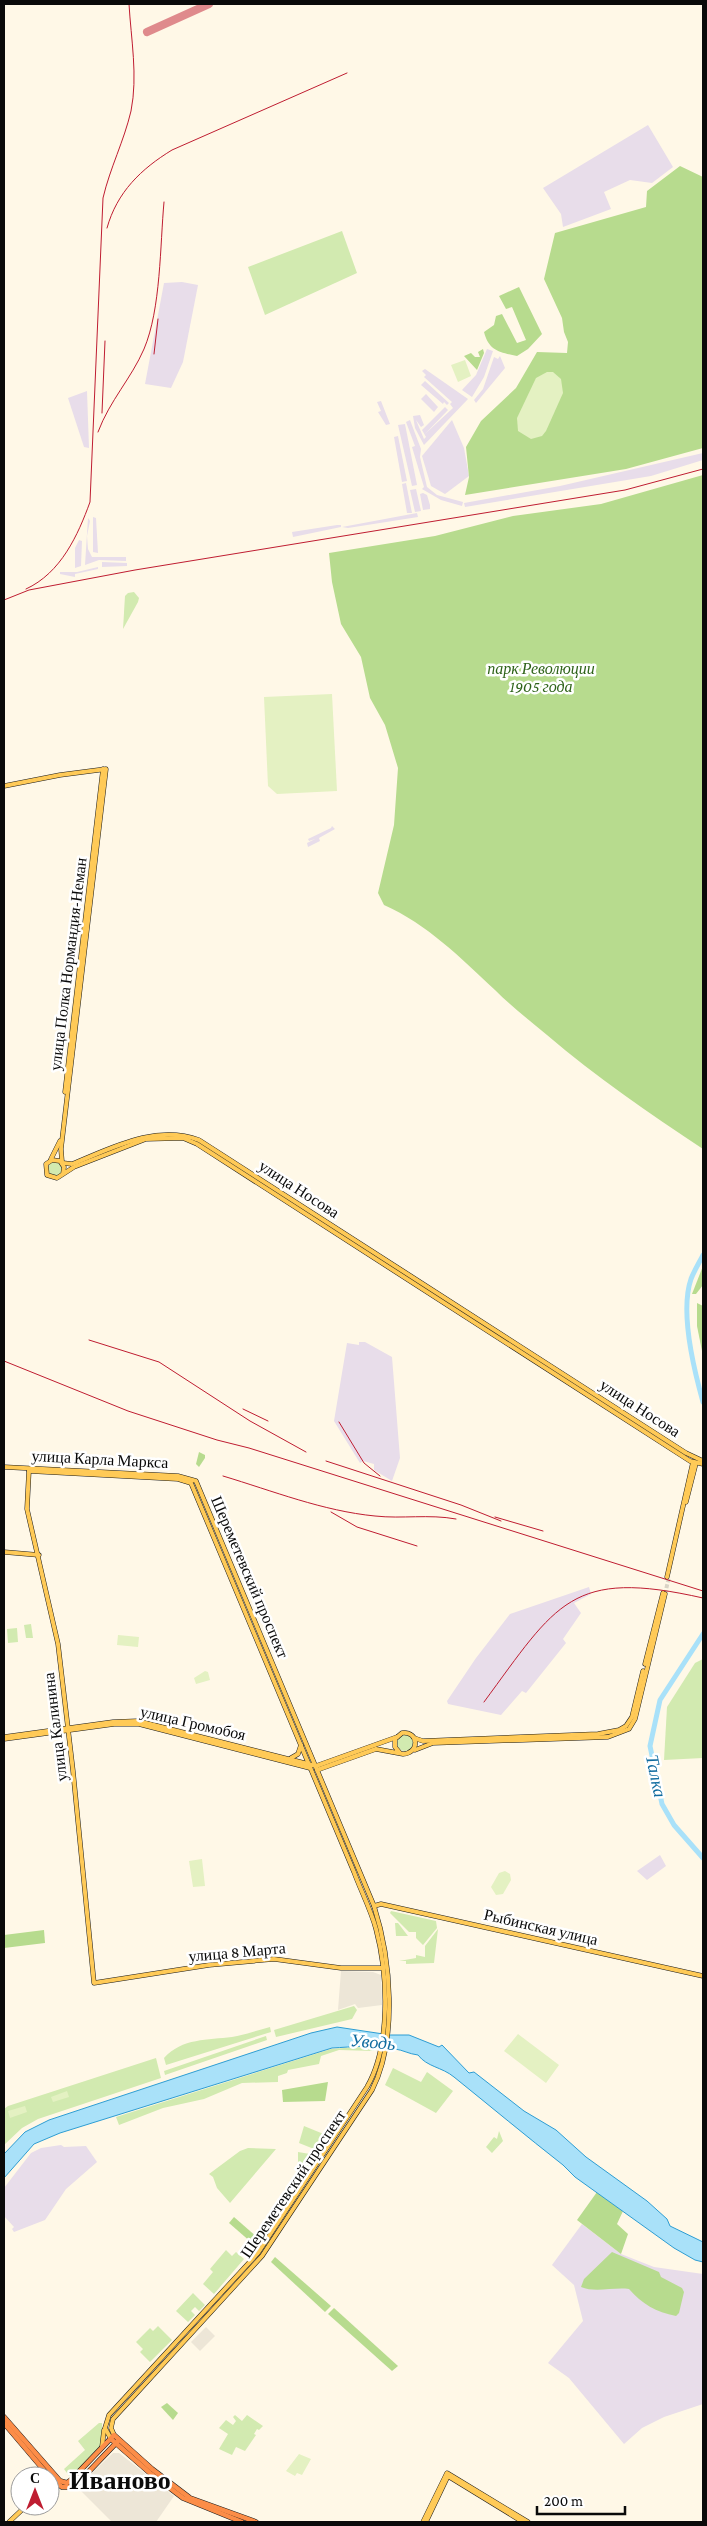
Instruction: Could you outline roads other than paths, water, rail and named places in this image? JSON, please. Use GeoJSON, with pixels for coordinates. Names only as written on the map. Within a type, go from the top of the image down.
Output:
{"type":"FeatureCollection","features":[{"type":"Feature","properties":{"kind":"highway"},"geometry":{"type":"LineString","coordinates":[[4,2417],[41,2466]]}},
{"type":"Feature","properties":{"kind":"highway"},"geometry":{"type":"LineString","coordinates":[[4,2423],[40,2466]]}},
{"type":"Feature","properties":{"kind":"highway"},"geometry":{"type":"LineString","coordinates":[[60,2481],[69,2482],[113,2437],[190,2498],[256,2522]]}},
{"type":"Feature","properties":{"kind":"highway"},"geometry":{"type":"LineString","coordinates":[[60,2485],[64,2488],[74,2487],[118,2442]]}},
{"type":"Feature","properties":{"kind":"highway"},"geometry":{"type":"LineString","coordinates":[[118,2442],[122,2449],[183,2498],[242,2522]]}},
{"type":"Feature","properties":{"kind":"highway"},"geometry":{"type":"LineString","coordinates":[[110,2450],[122,2449]]}},
{"type":"Feature","properties":{"kind":"main road"},"geometry":{"type":"LineString","coordinates":[[78,772],[105,768]]}},
{"type":"Feature","properties":{"kind":"main road"},"geometry":{"type":"LineString","coordinates":[[4,786],[105,768]]}},
{"type":"Feature","properties":{"kind":"main road","name":"улица Полка Нормандия-Неман"},"geometry":{"type":"LineString","coordinates":[[62,1162],[61,1149],[105,768]]}},
{"type":"Feature","properties":{"kind":"main road","name":"улица Полка Нормандия-Неман"},"geometry":{"type":"LineString","coordinates":[[90,892],[105,768]]}},
{"type":"Feature","properties":{"kind":"main road"},"geometry":{"type":"LineString","coordinates":[[93,770],[100,775],[102,781]]}},
{"type":"Feature","properties":{"kind":"main road","name":"улица Полка Нормандия-Неман"},"geometry":{"type":"LineString","coordinates":[[50,1160],[60,1144],[85,936]]}},
{"type":"Feature","properties":{"kind":"main road","name":"улица Носова"},"geometry":{"type":"LineString","coordinates":[[62,1162],[72,1164],[133,1142],[163,1137],[183,1138],[212,1150],[695,1461]]}},
{"type":"Feature","properties":{"kind":"main road","name":"улица Носова"},"geometry":{"type":"LineString","coordinates":[[63,1174],[97,1156]]}},
{"type":"Feature","properties":{"kind":"main road"},"geometry":{"type":"LineString","coordinates":[[55,1159],[62,1162],[63,1174],[57,1178],[49,1176],[45,1169],[50,1160],[55,1159]]}},
{"type":"Feature","properties":{"kind":"main road"},"geometry":{"type":"LineString","coordinates":[[668,1577],[695,1461],[703,1463]]}},
{"type":"Feature","properties":{"kind":"main road","name":"улица Карла Маркса"},"geometry":{"type":"LineString","coordinates":[[4,1468],[192,1481]]}},
{"type":"Feature","properties":{"kind":"main road","name":"улица Калинина"},"geometry":{"type":"LineString","coordinates":[[29,1470],[27,1509],[39,1554],[58,1644],[94,1983]]}},
{"type":"Feature","properties":{"kind":"main road","name":"Шереметевский проспект"},"geometry":{"type":"LineString","coordinates":[[113,2437],[111,2423],[262,2256],[368,2087],[380,2062],[385,2024],[385,1968],[380,1926],[374,1906],[245,1596],[192,1481]]}},
{"type":"Feature","properties":{"kind":"main road","name":"Шереметевский проспект"},"geometry":{"type":"LineString","coordinates":[[192,1481],[337,1831],[375,1927],[385,1968]]}},
{"type":"Feature","properties":{"kind":"main road"},"geometry":{"type":"LineString","coordinates":[[219,1549],[224,1547]]}},
{"type":"Feature","properties":{"kind":"main road"},"geometry":{"type":"LineString","coordinates":[[4,1552],[39,1554]]}},
{"type":"Feature","properties":{"kind":"main road"},"geometry":{"type":"LineString","coordinates":[[317,1768],[406,1733],[423,1741],[497,1740],[608,1737],[629,1729],[635,1719],[664,1594]]}},
{"type":"Feature","properties":{"kind":"main road"},"geometry":{"type":"LineString","coordinates":[[240,1598],[245,1596]]}},
{"type":"Feature","properties":{"kind":"main road"},"geometry":{"type":"LineString","coordinates":[[276,1687],[282,1685]]}},
{"type":"Feature","properties":{"kind":"main road","name":"улица Громобоя"},"geometry":{"type":"LineString","coordinates":[[4,1738],[113,1722],[138,1721],[310,1766]]}},
{"type":"Feature","properties":{"kind":"main road","name":"улица Громобоя"},"geometry":{"type":"LineString","coordinates":[[68,1729],[114,1724],[147,1726],[310,1766]]}},
{"type":"Feature","properties":{"kind":"main road"},"geometry":{"type":"LineString","coordinates":[[397,1737],[394,1744],[400,1753]]}},
{"type":"Feature","properties":{"kind":"main road"},"geometry":{"type":"LineString","coordinates":[[412,1752],[416,1745],[414,1738]]}},
{"type":"Feature","properties":{"kind":"main road"},"geometry":{"type":"LineString","coordinates":[[310,1766],[317,1768],[376,1749],[400,1753],[412,1752],[434,1743],[497,1740]]}},
{"type":"Feature","properties":{"kind":"main road"},"geometry":{"type":"LineString","coordinates":[[289,1759],[298,1754],[301,1745]]}},
{"type":"Feature","properties":{"kind":"main road"},"geometry":{"type":"LineString","coordinates":[[337,1831],[342,1829]]}},
{"type":"Feature","properties":{"kind":"main road"},"geometry":{"type":"LineString","coordinates":[[348,1859],[354,1857]]}},
{"type":"Feature","properties":{"kind":"main road","name":"Рыбинская улица"},"geometry":{"type":"LineString","coordinates":[[374,1906],[381,1904],[703,1976]]}},
{"type":"Feature","properties":{"kind":"main road","name":"улица 8 Марта"},"geometry":{"type":"LineString","coordinates":[[94,1983],[209,1965],[274,1959],[341,1968],[385,1968]]}},
{"type":"Feature","properties":{"kind":"main road","name":"Шереметевский проспект"},"geometry":{"type":"LineString","coordinates":[[105,2425],[106,2419],[254,2258],[326,2155]]}},
{"type":"Feature","properties":{"kind":"main road"},"geometry":{"type":"LineString","coordinates":[[105,2425],[113,2437]]}},
{"type":"Feature","properties":{"kind":"main road"},"geometry":{"type":"LineString","coordinates":[[100,2451],[104,2443],[105,2425]]}},
{"type":"Feature","properties":{"kind":"main road"},"geometry":{"type":"LineString","coordinates":[[447,2475],[449,2473],[528,2522]]}},
{"type":"Feature","properties":{"kind":"main road"},"geometry":{"type":"LineString","coordinates":[[424,2522],[447,2475]]}},
{"type":"Feature","properties":{"kind":"main road"},"geometry":{"type":"LineString","coordinates":[[447,2475],[523,2522]]}},
{"type":"Feature","properties":{"kind":"water","name":"Уводь"},"geometry":{"type":"Polygon","coordinates":[[[337,2027],[390,2035],[409,2035],[439,2047],[442,2045],[469,2073],[474,2072],[524,2111],[556,2130],[586,2157],[647,2201],[667,2219],[670,2226],[703,2242],[703,2262],[695,2260],[674,2248],[575,2177],[563,2165],[449,2074],[426,2062],[418,2055],[387,2047],[332,2048],[60,2133],[34,2144],[4,2178],[4,2154],[25,2132],[49,2120],[311,2033],[337,2027]]]}},
{"type":"Feature","properties":{"kind":"waterway","name":"Талка"},"geometry":{"type":"LineString","coordinates":[[703,1255],[691,1279],[687,1307],[692,1357],[703,1402]]}},
{"type":"Feature","properties":{"kind":"waterway","name":"Талка"},"geometry":{"type":"LineString","coordinates":[[703,1634],[660,1700],[650,1746],[662,1804],[674,1825],[703,1858]]}},
{"type":"Feature","properties":{"kind":"tunnel"},"geometry":{"type":"LineString","coordinates":[[665,1594],[669,1577]]}},
{"type":"Feature","properties":{"kind":"railway"},"geometry":{"type":"LineString","coordinates":[[26,589],[49,573],[67,552],[90,502],[103,198],[128,122],[133,98],[134,71],[129,4]]}},
{"type":"Feature","properties":{"kind":"railway"},"geometry":{"type":"LineString","coordinates":[[107,228],[111,215],[124,193],[140,174],[161,157],[172,150],[347,73]]}},
{"type":"Feature","properties":{"kind":"railway"},"geometry":{"type":"LineString","coordinates":[[98,432],[108,410],[139,360],[150,333],[157,296],[164,202]]}},
{"type":"Feature","properties":{"kind":"railway"},"geometry":{"type":"LineString","coordinates":[[154,354],[158,319]]}},
{"type":"Feature","properties":{"kind":"railway"},"geometry":{"type":"LineString","coordinates":[[102,413],[105,341]]}},
{"type":"Feature","properties":{"kind":"railway"},"geometry":{"type":"LineString","coordinates":[[4,600],[29,590],[135,570],[625,490],[703,469]]}},
{"type":"Feature","properties":{"kind":"railway"},"geometry":{"type":"LineString","coordinates":[[89,1340],[159,1362],[250,1421],[306,1452]]}},
{"type":"Feature","properties":{"kind":"railway"},"geometry":{"type":"LineString","coordinates":[[4,1361],[128,1411],[703,1591]]}},
{"type":"Feature","properties":{"kind":"railway"},"geometry":{"type":"LineString","coordinates":[[243,1409],[268,1421]]}},
{"type":"Feature","properties":{"kind":"railway"},"geometry":{"type":"LineString","coordinates":[[339,1422],[364,1463],[380,1476]]}},
{"type":"Feature","properties":{"kind":"railway"},"geometry":{"type":"LineString","coordinates":[[326,1461],[461,1505],[501,1521]]}},
{"type":"Feature","properties":{"kind":"railway"},"geometry":{"type":"LineString","coordinates":[[223,1476],[336,1510],[385,1517],[456,1519]]}},
{"type":"Feature","properties":{"kind":"railway"},"geometry":{"type":"LineString","coordinates":[[331,1512],[357,1527],[417,1546]]}},
{"type":"Feature","properties":{"kind":"railway"},"geometry":{"type":"LineString","coordinates":[[495,1517],[543,1531]]}},
{"type":"Feature","properties":{"kind":"railway"},"geometry":{"type":"LineString","coordinates":[[484,1702],[530,1640],[551,1618],[571,1602],[595,1592],[623,1588],[659,1590],[703,1598]]}},
{"type":"Feature","properties":{"kind":"district","name":"Иваново"},"geometry":{"type":"Point","coordinates":[120,2480]}},
{"type":"Feature","properties":{"kind":"park label","name":"парк Революции 1905 года"},"geometry":{"type":"Point","coordinates":[541,677]}}]}
